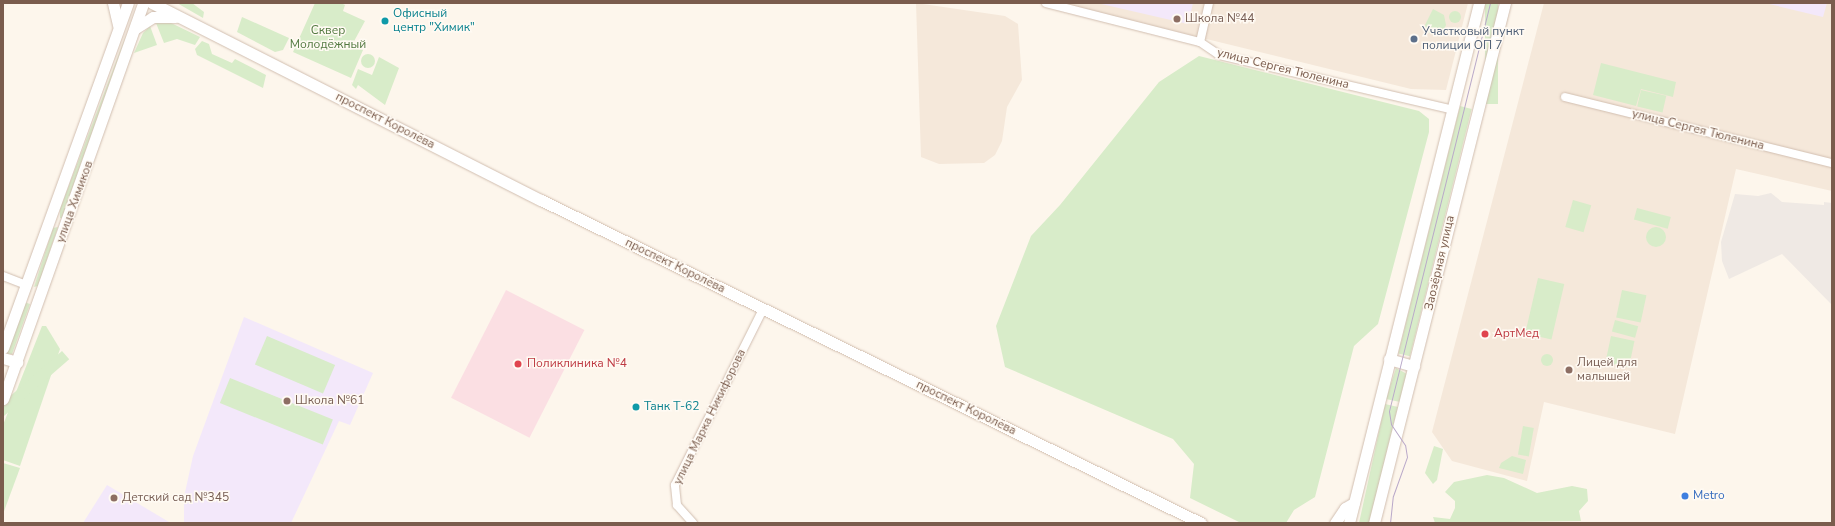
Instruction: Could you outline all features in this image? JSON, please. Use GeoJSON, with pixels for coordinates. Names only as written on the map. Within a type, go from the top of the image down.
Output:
{"type":"FeatureCollection","features":[{"type":"Feature","properties":{"kind":"main road"},"geometry":{"type":"LineString","coordinates":[[113,3],[118,31]]}},
{"type":"Feature","properties":{"kind":"main road","name":"улица Химиков"},"geometry":{"type":"LineString","coordinates":[[3,348],[128,3]]}},
{"type":"Feature","properties":{"kind":"main road","name":"улица Химиков"},"geometry":{"type":"LineString","coordinates":[[3,399],[136,28],[143,3]]}},
{"type":"Feature","properties":{"kind":"main road","name":"проспект Королёва"},"geometry":{"type":"LineString","coordinates":[[152,3],[763,309],[1201,523]]}},
{"type":"Feature","properties":{"kind":"main road"},"geometry":{"type":"LineString","coordinates":[[167,3],[181,18]]}},
{"type":"Feature","properties":{"kind":"main road","name":"Заозёрная улица"},"geometry":{"type":"LineString","coordinates":[[1349,523],[1479,3]]}},
{"type":"Feature","properties":{"kind":"main road","name":"Заозёрная улица"},"geometry":{"type":"LineString","coordinates":[[1374,523],[1505,3]]}},
{"type":"Feature","properties":{"kind":"main road"},"geometry":{"type":"LineString","coordinates":[[136,28],[153,17],[181,18]]}},
{"type":"Feature","properties":{"kind":"main road"},"geometry":{"type":"LineString","coordinates":[[51,216],[67,222]]}},
{"type":"Feature","properties":{"kind":"main road"},"geometry":{"type":"LineString","coordinates":[[26,285],[42,292]]}},
{"type":"Feature","properties":{"kind":"main road"},"geometry":{"type":"LineString","coordinates":[[3,358],[17,362]]}},
{"type":"Feature","properties":{"kind":"main road"},"geometry":{"type":"LineString","coordinates":[[1389,360],[1414,366]]}},
{"type":"Feature","properties":{"kind":"main road"},"geometry":{"type":"LineString","coordinates":[[1379,501],[1380,523]]}},
{"type":"Feature","properties":{"kind":"main road"},"geometry":{"type":"LineString","coordinates":[[1335,523],[1345,508],[1354,503]]}},
{"type":"Feature","properties":{"kind":"street","name":"улица Сергея Тюленина"},"geometry":{"type":"LineString","coordinates":[[1046,3],[1200,42],[1219,55],[1453,110]]}},
{"type":"Feature","properties":{"kind":"street"},"geometry":{"type":"LineString","coordinates":[[1200,42],[1209,3]]}},
{"type":"Feature","properties":{"kind":"street","name":"улица Сергея Тюленина"},"geometry":{"type":"LineString","coordinates":[[1564,97],[1832,163]]}},
{"type":"Feature","properties":{"kind":"street"},"geometry":{"type":"LineString","coordinates":[[3,276],[26,285]]}},
{"type":"Feature","properties":{"kind":"street","name":"улица Марка Никифорова"},"geometry":{"type":"LineString","coordinates":[[693,523],[677,505],[675,485],[763,309]]}},
{"type":"Feature","properties":{"kind":"shaded area"},"geometry":{"type":"Polygon","coordinates":[[[916,3],[1005,16],[1018,24],[1022,80],[1007,107],[1002,141],[995,155],[984,163],[939,164],[921,157],[916,3]]]}},
{"type":"Feature","properties":{"kind":"shaded area"},"geometry":{"type":"Polygon","coordinates":[[[1059,3],[1468,3],[1446,90],[1411,89],[1059,3]]]}},
{"type":"Feature","properties":{"kind":"shaded area","name":"Школа №44"},"geometry":{"type":"Polygon","coordinates":[[[1097,3],[1193,3],[1188,24],[1097,3]]]}},
{"type":"Feature","properties":{"kind":"shaded area"},"geometry":{"type":"Polygon","coordinates":[[[1544,3],[1832,3],[1832,191],[1736,169],[1675,434],[1544,402],[1527,481],[1452,461],[1432,432],[1544,3]]]}},
{"type":"Feature","properties":{"kind":"shaded area"},"geometry":{"type":"Polygon","coordinates":[[[1765,3],[1827,3],[1823,17],[1765,3]]]}},
{"type":"Feature","properties":{"kind":"shaded area"},"geometry":{"type":"Polygon","coordinates":[[[1771,193],[1782,202],[1824,205],[1824,202],[1832,203],[1832,305],[1782,254],[1729,279],[1722,261],[1721,242],[1735,194],[1758,196],[1771,193]]]}},
{"type":"Feature","properties":{"kind":"shaded area","name":"Поликлиника №4"},"geometry":{"type":"Polygon","coordinates":[[[506,290],[584,330],[529,438],[451,398],[506,290]]]}},
{"type":"Feature","properties":{"kind":"shaded area","name":"Школа №61"},"geometry":{"type":"Polygon","coordinates":[[[244,317],[373,373],[350,425],[339,421],[291,523],[184,523],[184,497],[193,456],[244,317]]]}},
{"type":"Feature","properties":{"kind":"shaded area","name":"Детский сад №345"},"geometry":{"type":"Polygon","coordinates":[[[107,485],[169,522],[169,523],[83,523],[107,485]]]}},
{"type":"Feature","properties":{"kind":"green space"},"geometry":{"type":"Polygon","coordinates":[[[177,3],[192,3],[204,12],[203,18],[177,3]]]}},
{"type":"Feature","properties":{"kind":"green space","name":"Сквер Молодёжный"},"geometry":{"type":"Polygon","coordinates":[[[315,3],[341,3],[345,5],[343,11],[365,21],[352,45],[363,50],[351,78],[293,52],[315,3]]]}},
{"type":"Feature","properties":{"kind":"green space"},"geometry":{"type":"Polygon","coordinates":[[[1485,3],[1498,3],[1498,104],[1485,104],[1485,3]]]}},
{"type":"Feature","properties":{"kind":"green space"},"geometry":{"type":"Polygon","coordinates":[[[1433,9],[1444,15],[1446,25],[1441,36],[1427,32],[1425,25],[1433,9]]]}},
{"type":"Feature","properties":{"kind":"green space"},"geometry":{"type":"Polygon","coordinates":[[[1455,11],[1459,13],[1461,17],[1459,21],[1455,23],[1451,21],[1449,17],[1451,13],[1455,11]]]}},
{"type":"Feature","properties":{"kind":"green space"},"geometry":{"type":"Polygon","coordinates":[[[242,17],[289,38],[283,50],[275,52],[237,32],[242,17]]]}},
{"type":"Feature","properties":{"kind":"green space"},"geometry":{"type":"Polygon","coordinates":[[[167,21],[200,37],[195,45],[177,39],[164,43],[156,23],[167,21]]]}},
{"type":"Feature","properties":{"kind":"green space"},"geometry":{"type":"Polygon","coordinates":[[[150,26],[157,45],[134,53],[143,33],[150,26]]]}},
{"type":"Feature","properties":{"kind":"green space"},"geometry":{"type":"Polygon","coordinates":[[[128,30],[62,218],[60,218],[60,209],[128,30]]]}},
{"type":"Feature","properties":{"kind":"green space"},"geometry":{"type":"Polygon","coordinates":[[[202,41],[209,44],[212,54],[232,63],[235,59],[266,75],[263,88],[197,55],[195,49],[202,41]]]}},
{"type":"Feature","properties":{"kind":"green space"},"geometry":{"type":"Polygon","coordinates":[[[365,54],[371,54],[375,58],[375,64],[371,68],[365,68],[361,64],[361,58],[365,54]]]}},
{"type":"Feature","properties":{"kind":"green space"},"geometry":{"type":"Polygon","coordinates":[[[1199,56],[1419,111],[1429,119],[1429,132],[1378,324],[1354,346],[1315,497],[1294,510],[1286,523],[1241,523],[1190,498],[1194,464],[1173,439],[1005,367],[996,326],[1031,236],[1060,205],[1159,82],[1199,56]]]}},
{"type":"Feature","properties":{"kind":"green space"},"geometry":{"type":"Polygon","coordinates":[[[379,57],[399,68],[385,105],[358,85],[356,89],[352,85],[358,69],[372,75],[379,57]]]}},
{"type":"Feature","properties":{"kind":"green space"},"geometry":{"type":"Polygon","coordinates":[[[1601,63],[1676,82],[1673,97],[1641,89],[1636,106],[1593,95],[1601,63]]]}},
{"type":"Feature","properties":{"kind":"green space"},"geometry":{"type":"Polygon","coordinates":[[[1641,90],[1666,96],[1663,112],[1637,107],[1641,90]]]}},
{"type":"Feature","properties":{"kind":"green space"},"geometry":{"type":"Polygon","coordinates":[[[1460,106],[1472,109],[1410,356],[1398,353],[1460,106]]]}},
{"type":"Feature","properties":{"kind":"green space"},"geometry":{"type":"Polygon","coordinates":[[[1573,200],[1591,205],[1584,232],[1565,227],[1573,200]]]}},
{"type":"Feature","properties":{"kind":"green space"},"geometry":{"type":"Polygon","coordinates":[[[1637,208],[1671,217],[1668,229],[1634,220],[1637,208]]]}},
{"type":"Feature","properties":{"kind":"green space"},"geometry":{"type":"Polygon","coordinates":[[[58,227],[38,286],[34,287],[53,228],[58,227]]]}},
{"type":"Feature","properties":{"kind":"green space"},"geometry":{"type":"Polygon","coordinates":[[[1656,227],[1663,230],[1666,237],[1663,244],[1656,247],[1649,244],[1646,237],[1649,230],[1656,227]]]}},
{"type":"Feature","properties":{"kind":"green space"},"geometry":{"type":"Polygon","coordinates":[[[1538,278],[1564,284],[1551,340],[1525,334],[1538,278]]]}},
{"type":"Feature","properties":{"kind":"green space"},"geometry":{"type":"Polygon","coordinates":[[[1622,290],[1646,295],[1641,323],[1616,317],[1622,290]]]}},
{"type":"Feature","properties":{"kind":"green space"},"geometry":{"type":"Polygon","coordinates":[[[24,302],[30,304],[12,354],[6,354],[24,302]]]}},
{"type":"Feature","properties":{"kind":"green space"},"geometry":{"type":"Polygon","coordinates":[[[1615,320],[1638,326],[1635,338],[1612,332],[1615,320]]]}},
{"type":"Feature","properties":{"kind":"green space"},"geometry":{"type":"Polygon","coordinates":[[[42,326],[46,326],[60,349],[20,466],[3,460],[3,425],[42,326]]]}},
{"type":"Feature","properties":{"kind":"green space"},"geometry":{"type":"Polygon","coordinates":[[[267,336],[335,365],[323,393],[255,365],[267,336]]]}},
{"type":"Feature","properties":{"kind":"green space"},"geometry":{"type":"Polygon","coordinates":[[[1611,336],[1634,341],[1629,367],[1605,362],[1611,336]]]}},
{"type":"Feature","properties":{"kind":"green space"},"geometry":{"type":"Polygon","coordinates":[[[62,351],[69,359],[3,417],[3,402],[62,351]]]}},
{"type":"Feature","properties":{"kind":"green space"},"geometry":{"type":"Polygon","coordinates":[[[1545,354],[1549,354],[1553,360],[1549,366],[1545,366],[1541,362],[1541,358],[1545,354]]]}},
{"type":"Feature","properties":{"kind":"green space"},"geometry":{"type":"Polygon","coordinates":[[[1396,368],[1407,374],[1400,402],[1386,399],[1396,368]]]}},
{"type":"Feature","properties":{"kind":"green space"},"geometry":{"type":"Polygon","coordinates":[[[230,378],[333,420],[323,445],[220,403],[230,378]]]}},
{"type":"Feature","properties":{"kind":"green space"},"geometry":{"type":"Polygon","coordinates":[[[1385,404],[1398,407],[1369,523],[1359,523],[1385,404]]]}},
{"type":"Feature","properties":{"kind":"green space"},"geometry":{"type":"Polygon","coordinates":[[[1523,426],[1534,428],[1529,456],[1518,455],[1523,426]]]}},
{"type":"Feature","properties":{"kind":"green space"},"geometry":{"type":"Polygon","coordinates":[[[1434,446],[1443,449],[1437,480],[1433,484],[1425,473],[1434,446]]]}},
{"type":"Feature","properties":{"kind":"green space"},"geometry":{"type":"Polygon","coordinates":[[[1512,456],[1526,460],[1523,474],[1499,468],[1501,463],[1512,456]]]}},
{"type":"Feature","properties":{"kind":"green space"},"geometry":{"type":"Polygon","coordinates":[[[3,463],[20,468],[3,514],[3,463]]]}},
{"type":"Feature","properties":{"kind":"green space"},"geometry":{"type":"Polygon","coordinates":[[[1487,475],[1504,478],[1537,493],[1572,486],[1587,489],[1588,501],[1579,511],[1581,521],[1435,523],[1433,517],[1450,519],[1455,508],[1455,501],[1445,492],[1454,482],[1487,475]]]}},
{"type":"Feature","properties":{"kind":"tram line"},"geometry":{"type":"LineString","coordinates":[[1390,523],[1393,496],[1407,457],[1405,445],[1391,424],[1389,411],[1490,3]]}},
{"type":"Feature","properties":{"kind":"place","name":"Школа №44"},"geometry":{"type":"Point","coordinates":[1177,19]}},
{"type":"Feature","properties":{"kind":"place","name":"Офисный центр \"Химик\""},"geometry":{"type":"Point","coordinates":[385,21]}},
{"type":"Feature","properties":{"kind":"place","name":"Участковый пункт полиции ОП 7"},"geometry":{"type":"Point","coordinates":[1414,39]}},
{"type":"Feature","properties":{"kind":"place","name":"АртМед"},"geometry":{"type":"Point","coordinates":[1485,334]}},
{"type":"Feature","properties":{"kind":"place","name":"Поликлиника №4"},"geometry":{"type":"Point","coordinates":[518,364]}},
{"type":"Feature","properties":{"kind":"place","name":"Лицей для малышей"},"geometry":{"type":"Point","coordinates":[1569,370]}},
{"type":"Feature","properties":{"kind":"place","name":"Школа №61"},"geometry":{"type":"Point","coordinates":[287,401]}},
{"type":"Feature","properties":{"kind":"place","name":"Танк Т-62"},"geometry":{"type":"Point","coordinates":[636,407]}},
{"type":"Feature","properties":{"kind":"place","name":"Metro"},"geometry":{"type":"Point","coordinates":[1685,496]}},
{"type":"Feature","properties":{"kind":"place","name":"Детский сад №345"},"geometry":{"type":"Point","coordinates":[114,498]}}]}
